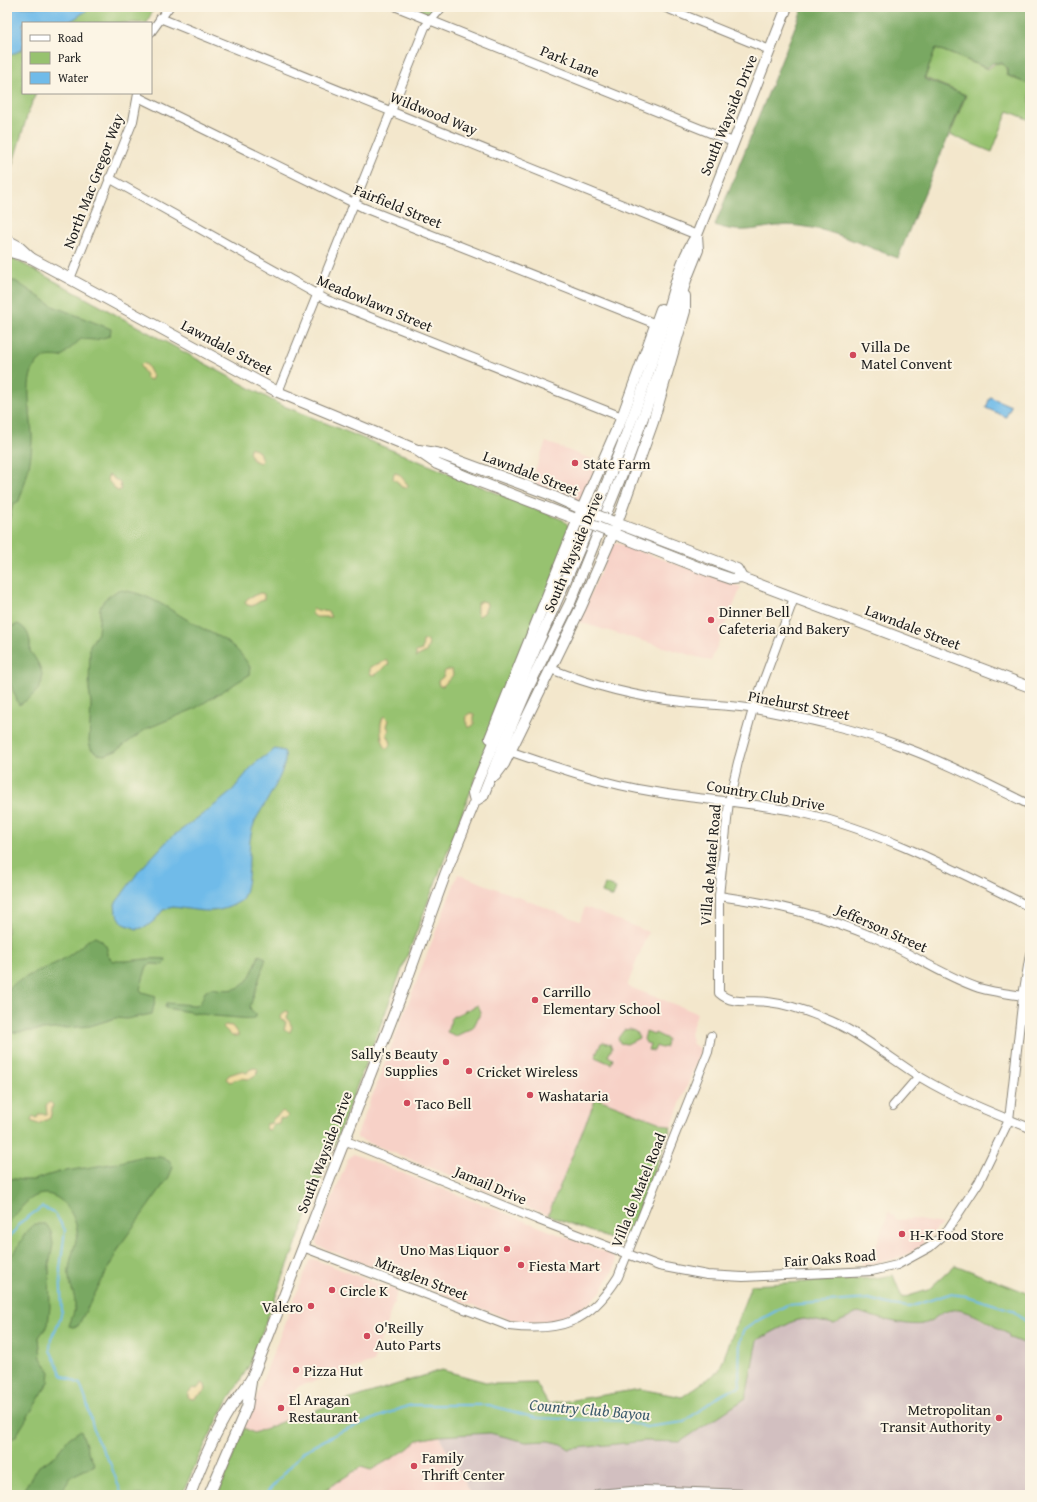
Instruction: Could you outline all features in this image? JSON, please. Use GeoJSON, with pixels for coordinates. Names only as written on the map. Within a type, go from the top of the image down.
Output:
{"type":"FeatureCollection","features":[{"type":"Feature","properties":{"kind":"main road","name":"South Wayside Drive"},"geometry":{"type":"LineString","coordinates":[[211,1491],[247,1407],[251,1380],[404,988],[445,875],[475,801],[483,796],[527,690],[570,603],[628,459],[659,373],[688,247],[697,235],[787,7]]}},
{"type":"Feature","properties":{"kind":"main road","name":"Lawndale Street"},"geometry":{"type":"LineString","coordinates":[[7,240],[18,246],[31,258]]}},
{"type":"Feature","properties":{"kind":"main road","name":"Lawndale Street"},"geometry":{"type":"LineString","coordinates":[[7,251],[31,258],[278,392],[415,450],[437,464],[472,479],[708,571],[732,579],[742,578],[1030,687]]}},
{"type":"Feature","properties":{"kind":"main road","name":"South Wayside Drive"},"geometry":{"type":"LineString","coordinates":[[475,801],[473,793],[516,688],[562,593],[604,489],[642,391],[682,278]]}},
{"type":"Feature","properties":{"kind":"main road"},"geometry":{"type":"LineString","coordinates":[[478,780],[493,726],[581,521],[622,417],[663,304],[682,278]]}},
{"type":"Feature","properties":{"kind":"main road"},"geometry":{"type":"LineString","coordinates":[[486,789],[504,764],[509,751],[581,607],[653,422],[685,310],[682,278]]}},
{"type":"Feature","properties":{"kind":"main road","name":"Lawndale Street"},"geometry":{"type":"LineString","coordinates":[[415,450],[440,454],[546,493],[614,522],[737,570],[742,578]]}},
{"type":"Feature","properties":{"kind":"main road"},"geometry":{"type":"LineString","coordinates":[[472,479],[477,468]]}},
{"type":"Feature","properties":{"kind":"main road"},"geometry":{"type":"LineString","coordinates":[[708,571],[713,560]]}},
{"type":"Feature","properties":{"kind":"main road","name":"South Wayside Drive"},"geometry":{"type":"LineString","coordinates":[[190,1495],[210,1445],[220,1426],[230,1408],[251,1380]]}},
{"type":"Feature","properties":{"kind":"main road"},"geometry":{"type":"LineString","coordinates":[[598,1495],[643,1491],[746,1495]]}},
{"type":"Feature","properties":{"kind":"street"},"geometry":{"type":"LineString","coordinates":[[152,30],[169,7]]}},
{"type":"Feature","properties":{"kind":"street","name":"Park Lane"},"geometry":{"type":"LineString","coordinates":[[397,7],[733,142]]}},
{"type":"Feature","properties":{"kind":"street"},"geometry":{"type":"LineString","coordinates":[[278,392],[425,27],[442,7]]}},
{"type":"Feature","properties":{"kind":"street"},"geometry":{"type":"LineString","coordinates":[[664,7],[770,50]]}},
{"type":"Feature","properties":{"kind":"street","name":"Wildwood Way"},"geometry":{"type":"LineString","coordinates":[[160,18],[697,235]]}},
{"type":"Feature","properties":{"kind":"street","name":"North Mac Gregor Way"},"geometry":{"type":"LineString","coordinates":[[70,279],[133,121],[138,95]]}},
{"type":"Feature","properties":{"kind":"street","name":"Fairfield Street"},"geometry":{"type":"LineString","coordinates":[[138,95],[354,203],[656,324]]}},
{"type":"Feature","properties":{"kind":"street","name":"Meadowlawn Street"},"geometry":{"type":"LineString","coordinates":[[109,178],[318,295],[622,417]]}},
{"type":"Feature","properties":{"kind":"street","name":"Villa de Matel Road"},"geometry":{"type":"LineString","coordinates":[[794,598],[753,709],[729,801],[719,896],[719,993],[724,998],[734,1002],[767,1002],[794,1007],[823,1017],[864,1038],[919,1076]]}},
{"type":"Feature","properties":{"kind":"street","name":"Pinehurst Street"},"geometry":{"type":"LineString","coordinates":[[551,669],[597,685],[642,696],[682,702],[753,709],[862,733],[900,745],[956,769],[1030,805]]}},
{"type":"Feature","properties":{"kind":"street","name":"Country Club Drive"},"geometry":{"type":"LineString","coordinates":[[509,751],[567,772],[606,783],[655,792],[729,801],[807,814],[877,835],[1030,907]]}},
{"type":"Feature","properties":{"kind":"street","name":"Jefferson Street"},"geometry":{"type":"LineString","coordinates":[[719,896],[761,902],[813,914],[878,939],[948,974],[980,988],[1001,993],[1026,996]]}},
{"type":"Feature","properties":{"kind":"street","name":"Fair Oaks Road"},"geometry":{"type":"LineString","coordinates":[[628,1255],[667,1268],[727,1277],[872,1271],[897,1265],[930,1247],[945,1234],[979,1182],[1008,1120],[1026,996],[1030,954]]}},
{"type":"Feature","properties":{"kind":"street","name":"Villa de Matel Road"},"geometry":{"type":"LineString","coordinates":[[532,1329],[562,1325],[585,1315],[599,1304],[609,1292],[628,1255],[708,1052],[711,1036]]}},
{"type":"Feature","properties":{"kind":"street"},"geometry":{"type":"LineString","coordinates":[[893,1106],[919,1076],[961,1100],[1030,1128]]}},
{"type":"Feature","properties":{"kind":"street","name":"Jamail Drive"},"geometry":{"type":"LineString","coordinates":[[344,1140],[628,1255]]}},
{"type":"Feature","properties":{"kind":"street","name":"Miraglen Street"},"geometry":{"type":"LineString","coordinates":[[303,1247],[509,1326],[532,1329]]}},
{"type":"Feature","properties":{"kind":"shaded area"},"geometry":{"type":"Polygon","coordinates":[[[546,442],[599,462],[581,500],[573,500],[530,483],[546,442]]]}},
{"type":"Feature","properties":{"kind":"shaded area"},"geometry":{"type":"Polygon","coordinates":[[[617,543],[741,587],[711,661],[578,622],[613,544],[617,543]]]}},
{"type":"Feature","properties":{"kind":"shaded area","name":"Carrillo Elementary School"},"geometry":{"type":"Polygon","coordinates":[[[458,874],[580,921],[585,907],[648,932],[627,986],[697,1013],[690,1034],[693,1044],[701,1050],[671,1127],[596,1098],[548,1215],[357,1138],[458,874]]]}},
{"type":"Feature","properties":{"kind":"shaded area"},"geometry":{"type":"Polygon","coordinates":[[[353,1154],[612,1255],[616,1260],[615,1267],[600,1293],[576,1312],[546,1322],[531,1322],[509,1319],[318,1246],[317,1240],[325,1217],[348,1159],[353,1154]]]}},
{"type":"Feature","properties":{"kind":"shaded area"},"geometry":{"type":"Polygon","coordinates":[[[889,1211],[897,1220],[913,1219],[942,1224],[917,1249],[902,1257],[862,1265],[861,1251],[874,1250],[889,1211]]]}},
{"type":"Feature","properties":{"kind":"shaded area"},"geometry":{"type":"Polygon","coordinates":[[[313,1259],[398,1291],[373,1362],[299,1386],[288,1398],[294,1417],[254,1433],[244,1428],[309,1261],[313,1259]]]}},
{"type":"Feature","properties":{"kind":"shaded area"},"geometry":{"type":"Polygon","coordinates":[[[952,1310],[967,1312],[1008,1334],[1011,1338],[1030,1346],[1030,1495],[472,1495],[439,1436],[490,1433],[526,1442],[548,1441],[563,1444],[569,1449],[645,1441],[680,1442],[746,1398],[757,1340],[794,1321],[804,1319],[834,1324],[859,1311],[878,1319],[931,1321],[941,1314],[952,1310]]]}},
{"type":"Feature","properties":{"kind":"shaded area"},"geometry":{"type":"Polygon","coordinates":[[[439,1436],[472,1495],[317,1495],[361,1467],[371,1470],[406,1450],[418,1440],[439,1436]]]}},
{"type":"Feature","properties":{"kind":"green space"},"geometry":{"type":"Polygon","coordinates":[[[7,7],[156,7],[147,22],[22,22],[22,94],[36,94],[28,113],[7,183],[7,7]]]}},
{"type":"Feature","properties":{"kind":"green space"},"geometry":{"type":"Polygon","coordinates":[[[408,7],[438,7],[430,12],[423,13],[408,7]]]}},
{"type":"Feature","properties":{"kind":"green space"},"geometry":{"type":"Polygon","coordinates":[[[803,7],[1030,7],[1030,85],[1007,75],[1007,68],[1002,63],[993,63],[987,68],[936,48],[924,79],[965,95],[898,258],[837,235],[812,228],[788,225],[738,230],[727,229],[715,225],[803,7]]]}},
{"type":"Feature","properties":{"kind":"green space"},"geometry":{"type":"Polygon","coordinates":[[[936,48],[988,69],[996,63],[1004,65],[1007,71],[1006,75],[1030,85],[1030,120],[1008,111],[992,152],[950,135],[966,95],[925,78],[936,48]]]}},
{"type":"Feature","properties":{"kind":"green space"},"geometry":{"type":"Polygon","coordinates":[[[7,255],[279,404],[563,520],[568,525],[569,529],[569,536],[249,1366],[213,1429],[182,1495],[7,1495],[7,255]]]}},
{"type":"Feature","properties":{"kind":"green space"},"geometry":{"type":"Polygon","coordinates":[[[7,281],[15,281],[53,306],[111,329],[110,336],[95,340],[81,339],[61,357],[51,356],[41,359],[36,364],[32,372],[29,390],[32,432],[31,457],[19,501],[13,504],[7,528],[7,281]]]}},
{"type":"Feature","properties":{"kind":"green space"},"geometry":{"type":"Polygon","coordinates":[[[118,590],[139,594],[157,602],[224,640],[237,650],[250,667],[249,675],[194,709],[146,729],[116,751],[105,755],[98,754],[91,749],[89,742],[91,704],[89,689],[90,645],[98,633],[100,608],[104,600],[118,590]]]}},
{"type":"Feature","properties":{"kind":"green space"},"geometry":{"type":"Polygon","coordinates":[[[18,624],[27,632],[30,643],[30,651],[40,668],[42,675],[42,681],[35,693],[19,705],[7,676],[7,629],[18,624]]]}},
{"type":"Feature","properties":{"kind":"green space"},"geometry":{"type":"Polygon","coordinates":[[[605,884],[616,888],[613,897],[602,893],[605,884]]]}},
{"type":"Feature","properties":{"kind":"green space"},"geometry":{"type":"Polygon","coordinates":[[[95,937],[101,940],[107,947],[107,955],[113,961],[166,959],[164,965],[152,964],[147,966],[140,989],[142,992],[156,996],[152,1014],[126,1019],[116,1018],[90,1026],[7,1033],[7,990],[23,979],[59,962],[87,941],[95,937]]]}},
{"type":"Feature","properties":{"kind":"green space"},"geometry":{"type":"Polygon","coordinates":[[[259,955],[266,958],[250,1007],[256,1014],[256,1017],[252,1019],[214,1016],[165,1008],[166,1003],[200,1004],[205,992],[211,988],[238,988],[248,980],[259,955]]]}},
{"type":"Feature","properties":{"kind":"green space"},"geometry":{"type":"Polygon","coordinates":[[[478,1005],[481,1012],[473,1028],[456,1036],[447,1032],[452,1017],[478,1005]]]}},
{"type":"Feature","properties":{"kind":"green space"},"geometry":{"type":"Polygon","coordinates":[[[630,1029],[636,1032],[639,1038],[627,1044],[620,1043],[618,1038],[624,1030],[630,1029]]]}},
{"type":"Feature","properties":{"kind":"green space"},"geometry":{"type":"Polygon","coordinates":[[[646,1032],[654,1035],[655,1033],[667,1039],[666,1047],[661,1048],[656,1046],[654,1051],[648,1050],[650,1044],[646,1043],[644,1039],[646,1032]]]}},
{"type":"Feature","properties":{"kind":"green space"},"geometry":{"type":"Polygon","coordinates":[[[604,1042],[610,1044],[612,1048],[608,1056],[613,1059],[611,1064],[595,1057],[601,1043],[604,1042]]]}},
{"type":"Feature","properties":{"kind":"green space"},"geometry":{"type":"Polygon","coordinates":[[[596,1098],[671,1127],[627,1241],[621,1243],[548,1215],[596,1098]]]}},
{"type":"Feature","properties":{"kind":"green space"},"geometry":{"type":"Polygon","coordinates":[[[139,1157],[160,1157],[169,1160],[173,1167],[169,1177],[121,1244],[78,1326],[69,1326],[74,1313],[75,1305],[69,1280],[69,1269],[77,1236],[75,1221],[61,1200],[46,1194],[38,1195],[29,1200],[7,1224],[7,1178],[33,1180],[59,1172],[117,1163],[139,1157]]]}},
{"type":"Feature","properties":{"kind":"green space"},"geometry":{"type":"Polygon","coordinates":[[[35,1224],[46,1224],[51,1232],[53,1244],[49,1266],[50,1307],[48,1325],[39,1337],[41,1358],[50,1372],[49,1382],[16,1436],[10,1440],[7,1440],[7,1258],[18,1248],[25,1234],[35,1224]]]}},
{"type":"Feature","properties":{"kind":"green space"},"geometry":{"type":"Polygon","coordinates":[[[955,1265],[1030,1294],[1030,1346],[1010,1338],[1008,1334],[981,1318],[959,1310],[948,1311],[926,1323],[916,1325],[890,1321],[859,1312],[834,1324],[804,1319],[794,1321],[757,1340],[746,1398],[680,1442],[645,1441],[569,1449],[562,1444],[548,1441],[526,1442],[490,1433],[439,1436],[418,1440],[406,1450],[371,1470],[361,1467],[317,1495],[218,1495],[244,1428],[254,1433],[294,1417],[442,1370],[493,1384],[536,1383],[548,1404],[640,1389],[682,1397],[719,1371],[751,1285],[876,1278],[893,1275],[902,1298],[928,1290],[955,1265]]]}},
{"type":"Feature","properties":{"kind":"green space"},"geometry":{"type":"Polygon","coordinates":[[[81,1430],[89,1454],[95,1465],[72,1476],[59,1495],[20,1495],[39,1466],[54,1457],[69,1438],[81,1430]]]}},
{"type":"Feature","properties":{"kind":"sand"},"geometry":{"type":"Polygon","coordinates":[[[143,363],[147,365],[153,376],[151,380],[145,378],[146,375],[140,366],[143,363]]]}},
{"type":"Feature","properties":{"kind":"sand"},"geometry":{"type":"Polygon","coordinates":[[[251,447],[259,452],[262,460],[260,463],[253,460],[249,452],[251,447]]]}},
{"type":"Feature","properties":{"kind":"sand"},"geometry":{"type":"Polygon","coordinates":[[[394,473],[399,474],[408,485],[407,488],[401,487],[398,482],[393,479],[394,473]]]}},
{"type":"Feature","properties":{"kind":"sand"},"geometry":{"type":"Polygon","coordinates":[[[109,475],[120,483],[121,490],[117,491],[107,479],[109,475]]]}},
{"type":"Feature","properties":{"kind":"sand"},"geometry":{"type":"Polygon","coordinates":[[[260,593],[264,594],[264,599],[252,606],[247,605],[245,602],[248,598],[260,593]]]}},
{"type":"Feature","properties":{"kind":"sand"},"geometry":{"type":"Polygon","coordinates":[[[481,601],[486,602],[487,605],[484,613],[479,616],[477,613],[477,604],[481,601]]]}},
{"type":"Feature","properties":{"kind":"sand"},"geometry":{"type":"Polygon","coordinates":[[[313,609],[328,612],[331,617],[316,617],[312,614],[313,609]]]}},
{"type":"Feature","properties":{"kind":"sand"},"geometry":{"type":"Polygon","coordinates":[[[427,640],[429,644],[426,652],[416,657],[416,652],[422,650],[423,641],[427,640]]]}},
{"type":"Feature","properties":{"kind":"sand"},"geometry":{"type":"Polygon","coordinates":[[[387,660],[389,664],[375,675],[370,674],[370,667],[387,660]]]}},
{"type":"Feature","properties":{"kind":"sand"},"geometry":{"type":"Polygon","coordinates":[[[452,670],[453,675],[443,686],[439,686],[438,681],[443,677],[445,671],[452,670]]]}},
{"type":"Feature","properties":{"kind":"sand"},"geometry":{"type":"Polygon","coordinates":[[[470,713],[474,714],[474,725],[468,728],[466,716],[470,713]]]}},
{"type":"Feature","properties":{"kind":"sand"},"geometry":{"type":"Polygon","coordinates":[[[384,716],[389,720],[387,726],[389,730],[387,734],[391,743],[387,749],[383,742],[381,733],[381,723],[384,716]]]}},
{"type":"Feature","properties":{"kind":"sand"},"geometry":{"type":"Polygon","coordinates":[[[286,1011],[289,1012],[287,1017],[292,1027],[290,1032],[284,1030],[286,1022],[281,1019],[282,1014],[286,1011]]]}},
{"type":"Feature","properties":{"kind":"sand"},"geometry":{"type":"Polygon","coordinates":[[[225,1025],[232,1026],[238,1036],[232,1036],[223,1027],[225,1025]]]}},
{"type":"Feature","properties":{"kind":"sand"},"geometry":{"type":"Polygon","coordinates":[[[254,1068],[258,1069],[257,1074],[249,1079],[241,1078],[230,1082],[226,1079],[229,1075],[241,1071],[247,1073],[249,1070],[254,1068]]]}},
{"type":"Feature","properties":{"kind":"sand"},"geometry":{"type":"Polygon","coordinates":[[[50,1102],[53,1105],[50,1118],[38,1124],[31,1121],[33,1116],[37,1118],[39,1114],[47,1114],[46,1105],[50,1102]]]}},
{"type":"Feature","properties":{"kind":"sand"},"geometry":{"type":"Polygon","coordinates":[[[283,1111],[288,1116],[285,1119],[280,1118],[279,1123],[274,1124],[270,1130],[266,1129],[267,1124],[272,1123],[273,1119],[283,1111]]]}},
{"type":"Feature","properties":{"kind":"sand"},"geometry":{"type":"Polygon","coordinates":[[[202,1383],[205,1385],[206,1390],[194,1399],[188,1398],[188,1393],[193,1388],[197,1389],[202,1383]]]}},
{"type":"Feature","properties":{"kind":"water"},"geometry":{"type":"Polygon","coordinates":[[[7,7],[92,7],[70,22],[22,22],[22,50],[9,56],[7,62],[7,7]]]}},
{"type":"Feature","properties":{"kind":"water"},"geometry":{"type":"Polygon","coordinates":[[[990,397],[1011,406],[1006,417],[986,408],[990,397]]]}},
{"type":"Feature","properties":{"kind":"water"},"geometry":{"type":"Polygon","coordinates":[[[275,749],[284,751],[284,766],[275,786],[255,821],[250,841],[248,881],[242,900],[224,909],[208,911],[173,907],[163,910],[155,920],[146,927],[137,929],[124,924],[116,912],[115,904],[139,871],[169,839],[231,792],[254,764],[275,749]]]}},
{"type":"Feature","properties":{"kind":"waterway","name":"Country Club Bayou"},"geometry":{"type":"LineString","coordinates":[[7,1241],[21,1222],[42,1207],[54,1212],[65,1230],[60,1269],[62,1311],[58,1325],[51,1338],[50,1350],[62,1375],[80,1384],[86,1400],[96,1438],[110,1463],[122,1495]]}},
{"type":"Feature","properties":{"kind":"waterway","name":"Country Club Bayou"},"geometry":{"type":"LineString","coordinates":[[265,1495],[304,1451],[342,1431],[410,1405],[489,1405],[536,1418],[626,1421],[646,1427],[684,1422],[716,1398],[740,1387],[740,1340],[744,1330],[787,1305],[869,1299],[892,1305],[909,1307],[949,1294],[967,1296],[1012,1310],[1030,1325]]}},
{"type":"Feature","properties":{"kind":"place","name":"Villa De Matel Convent"},"geometry":{"type":"Point","coordinates":[853,355]}},
{"type":"Feature","properties":{"kind":"place","name":"State Farm"},"geometry":{"type":"Point","coordinates":[575,463]}},
{"type":"Feature","properties":{"kind":"place","name":"Dinner Bell Cafeteria and Bakery"},"geometry":{"type":"Point","coordinates":[711,620]}},
{"type":"Feature","properties":{"kind":"place","name":"Carrillo Elementary School"},"geometry":{"type":"Point","coordinates":[535,1000]}},
{"type":"Feature","properties":{"kind":"place","name":"Sally's Beauty Supplies"},"geometry":{"type":"Point","coordinates":[446,1062]}},
{"type":"Feature","properties":{"kind":"place","name":"Cricket Wireless"},"geometry":{"type":"Point","coordinates":[469,1071]}},
{"type":"Feature","properties":{"kind":"place","name":"Washataria"},"geometry":{"type":"Point","coordinates":[530,1095]}},
{"type":"Feature","properties":{"kind":"place","name":"Taco Bell"},"geometry":{"type":"Point","coordinates":[407,1103]}},
{"type":"Feature","properties":{"kind":"place","name":"H-K Food Store"},"geometry":{"type":"Point","coordinates":[902,1234]}},
{"type":"Feature","properties":{"kind":"place","name":"Uno Mas Liquor"},"geometry":{"type":"Point","coordinates":[507,1249]}},
{"type":"Feature","properties":{"kind":"place","name":"Fiesta Mart"},"geometry":{"type":"Point","coordinates":[521,1265]}},
{"type":"Feature","properties":{"kind":"place","name":"Circle K"},"geometry":{"type":"Point","coordinates":[332,1290]}},
{"type":"Feature","properties":{"kind":"place","name":"Valero"},"geometry":{"type":"Point","coordinates":[311,1306]}},
{"type":"Feature","properties":{"kind":"place","name":"O'Reilly Auto Parts"},"geometry":{"type":"Point","coordinates":[367,1336]}},
{"type":"Feature","properties":{"kind":"place","name":"Pizza Hut"},"geometry":{"type":"Point","coordinates":[296,1370]}},
{"type":"Feature","properties":{"kind":"place","name":"El Aragan Restaurant"},"geometry":{"type":"Point","coordinates":[281,1408]}},
{"type":"Feature","properties":{"kind":"place","name":"Metropolitan Transit Authority"},"geometry":{"type":"Point","coordinates":[999,1418]}},
{"type":"Feature","properties":{"kind":"place","name":"Family Thrift Center"},"geometry":{"type":"Point","coordinates":[414,1466]}}]}
